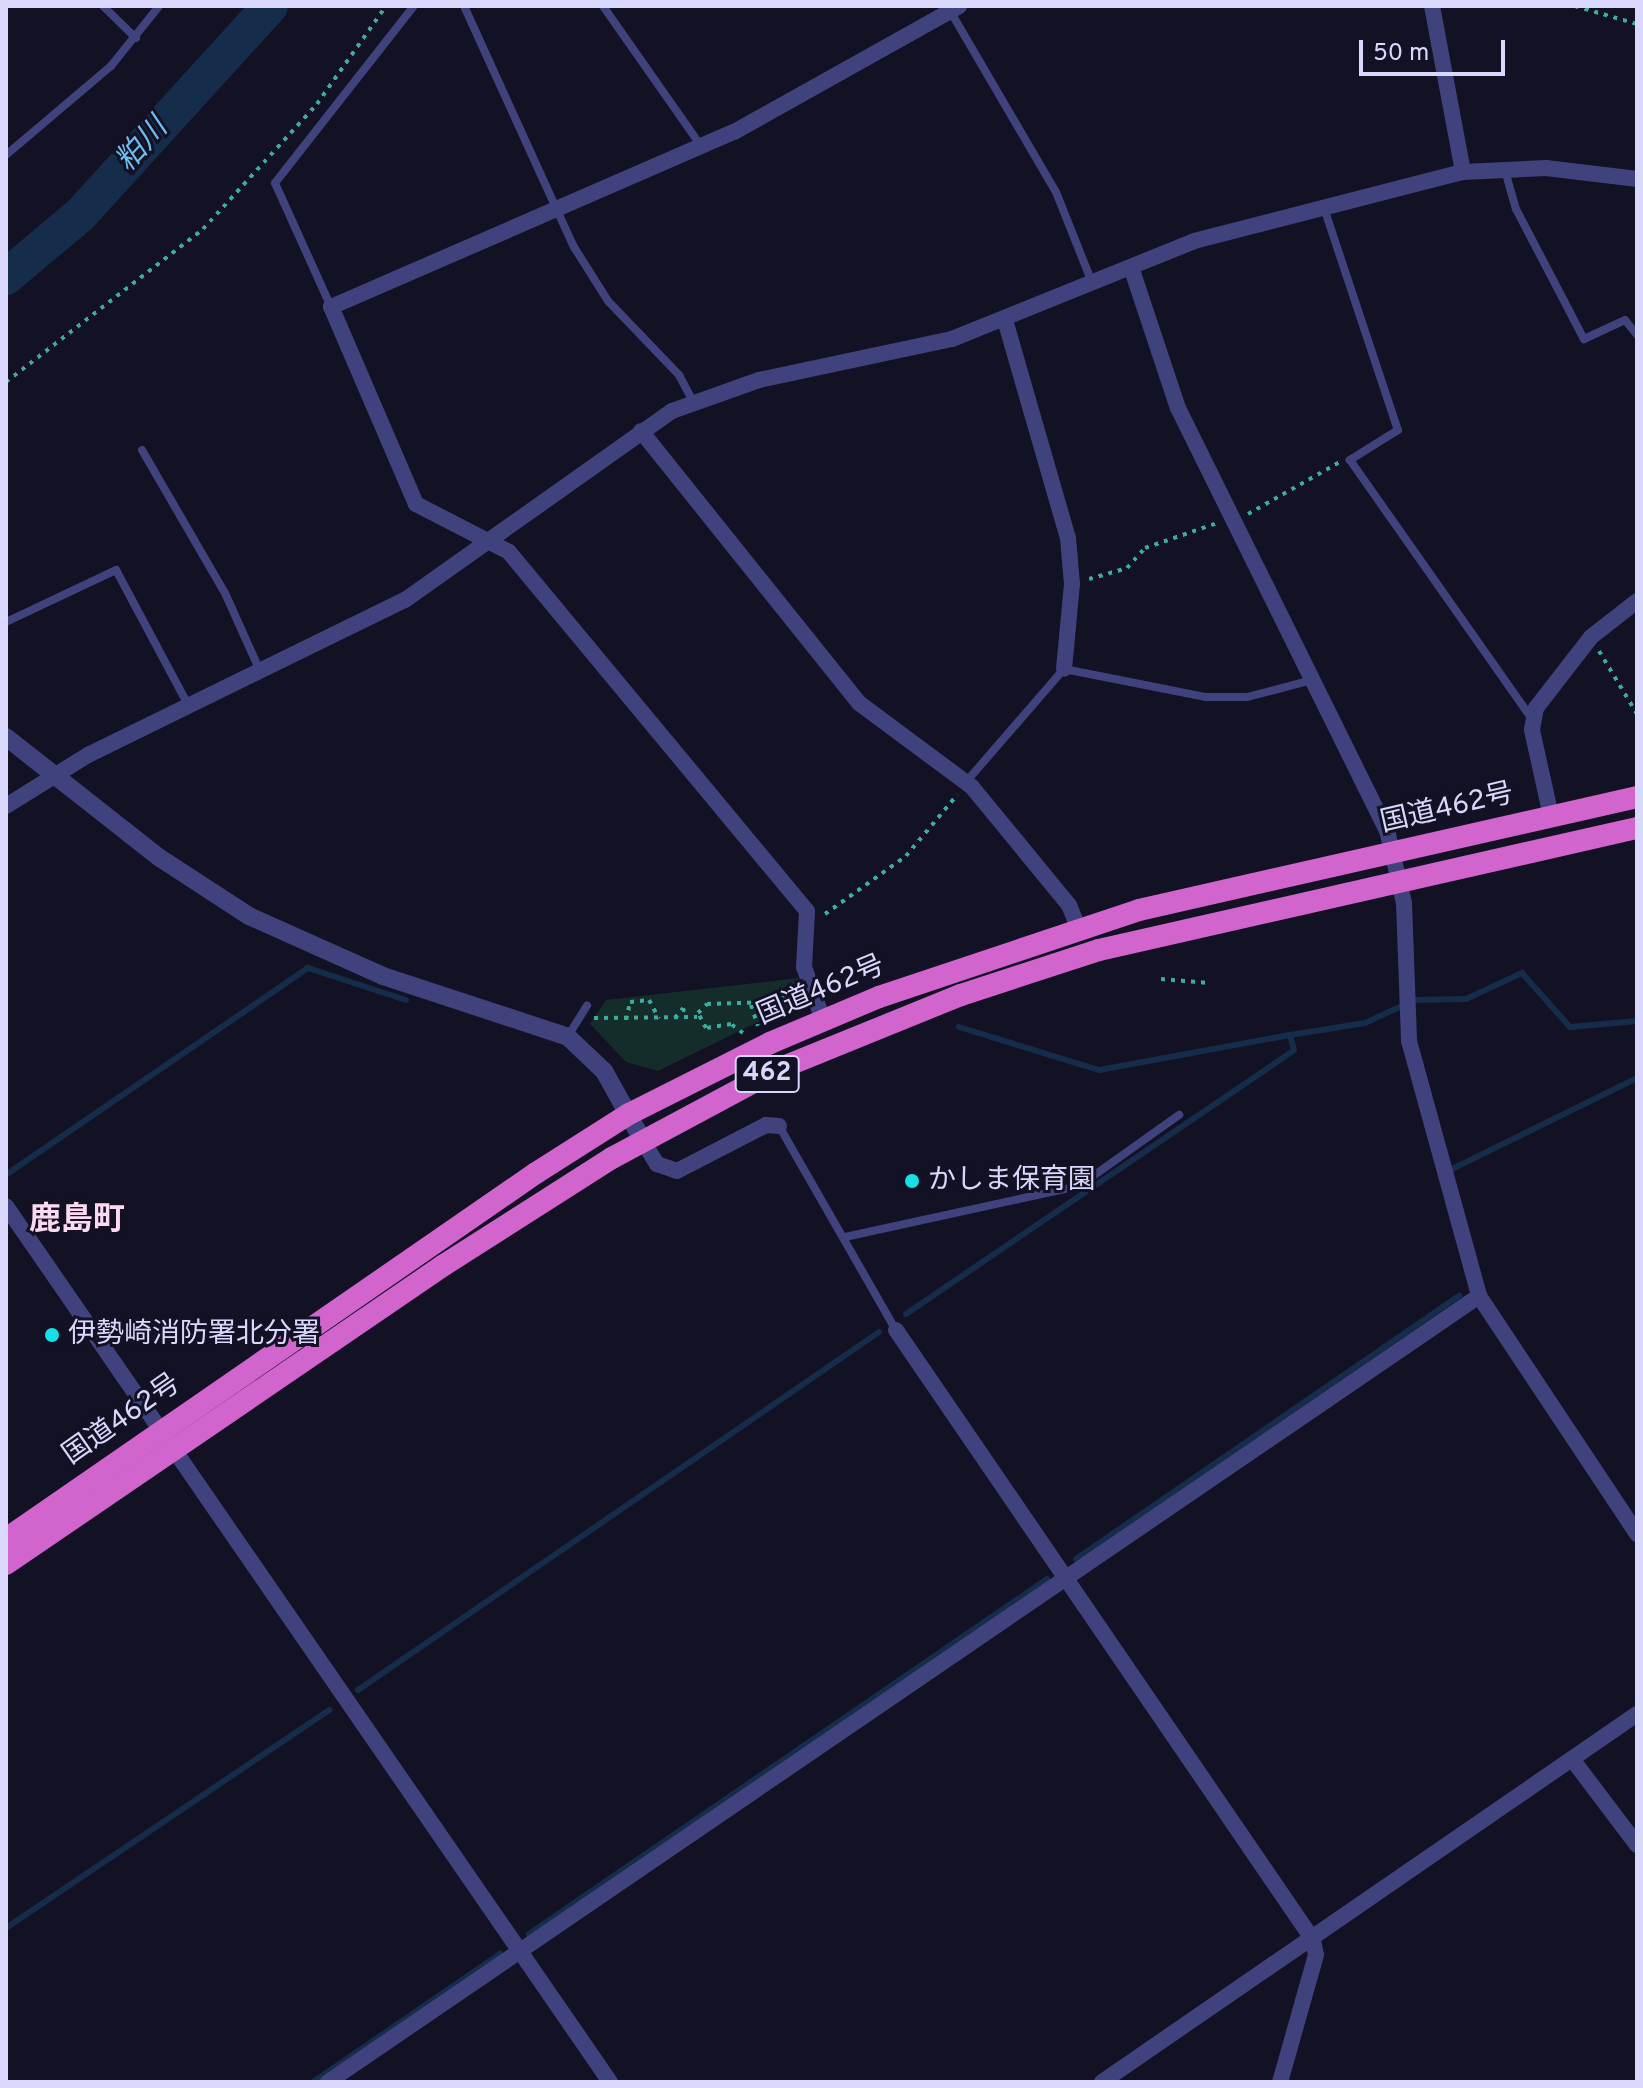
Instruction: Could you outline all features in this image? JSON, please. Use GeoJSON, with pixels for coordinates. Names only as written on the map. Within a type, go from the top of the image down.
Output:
{"type":"FeatureCollection","features":[{"type":"Feature","properties":{"kind":"highway","name":"国道462号"},"geometry":{"type":"LineString","coordinates":[[6,1539],[159,1428],[629,1114],[823,1020],[1079,930],[1394,852],[1637,797]]}},
{"type":"Feature","properties":{"kind":"highway","name":"国道462号"},"geometry":{"type":"LineString","coordinates":[[6,1564],[175,1452],[444,1265],[643,1141],[776,1070],[961,995],[1099,950],[1401,884],[1637,828]]}},
{"type":"Feature","properties":{"kind":"street"},"geometry":{"type":"LineString","coordinates":[[1432,6],[1463,172]]}},
{"type":"Feature","properties":{"kind":"street"},"geometry":{"type":"LineString","coordinates":[[823,1020],[804,967],[807,919],[494,540],[416,504],[331,307],[701,146],[952,8]]}},
{"type":"Feature","properties":{"kind":"street"},"geometry":{"type":"LineString","coordinates":[[6,806],[53,774],[262,674],[405,600],[494,540],[641,431],[694,403],[1005,320],[1091,280],[1194,241],[1463,172],[1504,166],[1637,179]]}},
{"type":"Feature","properties":{"kind":"street"},"geometry":{"type":"LineString","coordinates":[[1131,267],[1161,369],[1309,681],[1374,797],[1394,852],[1401,884],[1409,1041],[1479,1296],[1637,1534]]}},
{"type":"Feature","properties":{"kind":"street"},"geometry":{"type":"LineString","coordinates":[[1005,320],[1050,457],[1072,584],[1064,669]]}},
{"type":"Feature","properties":{"kind":"street"},"geometry":{"type":"LineString","coordinates":[[641,431],[859,703],[966,783],[1069,905],[1079,930]]}},
{"type":"Feature","properties":{"kind":"street"},"geometry":{"type":"LineString","coordinates":[[1551,816],[1532,719],[1591,637],[1637,601]]}},
{"type":"Feature","properties":{"kind":"street"},"geometry":{"type":"LineString","coordinates":[[6,737],[160,858],[285,935],[568,1037],[604,1071],[657,1164],[677,1171],[766,1125],[779,1126]]}},
{"type":"Feature","properties":{"kind":"street"},"geometry":{"type":"LineString","coordinates":[[6,1206],[610,2082]]}},
{"type":"Feature","properties":{"kind":"street"},"geometry":{"type":"LineString","coordinates":[[328,2082],[1066,1575],[1479,1296]]}},
{"type":"Feature","properties":{"kind":"street"},"geometry":{"type":"LineString","coordinates":[[896,1330],[1313,1940],[1316,1955],[1280,2082]]}},
{"type":"Feature","properties":{"kind":"street"},"geometry":{"type":"LineString","coordinates":[[1102,2082],[1313,1940],[1637,1714]]}},
{"type":"Feature","properties":{"kind":"street"},"geometry":{"type":"LineString","coordinates":[[1572,1759],[1637,1845]]}},
{"type":"Feature","properties":{"kind":"lane"},"geometry":{"type":"LineString","coordinates":[[103,6],[136,38]]}},
{"type":"Feature","properties":{"kind":"lane"},"geometry":{"type":"LineString","coordinates":[[6,155],[136,38],[159,6]]}},
{"type":"Feature","properties":{"kind":"lane"},"geometry":{"type":"LineString","coordinates":[[331,307],[275,183],[414,6]]}},
{"type":"Feature","properties":{"kind":"lane"},"geometry":{"type":"LineString","coordinates":[[464,6],[558,209],[608,301],[679,375],[694,403]]}},
{"type":"Feature","properties":{"kind":"lane"},"geometry":{"type":"LineString","coordinates":[[603,6],[701,146]]}},
{"type":"Feature","properties":{"kind":"lane"},"geometry":{"type":"LineString","coordinates":[[952,8],[1056,192],[1091,280]]}},
{"type":"Feature","properties":{"kind":"lane"},"geometry":{"type":"LineString","coordinates":[[1504,166],[1516,209],[1584,339],[1625,320],[1637,335]]}},
{"type":"Feature","properties":{"kind":"lane"},"geometry":{"type":"LineString","coordinates":[[1323,207],[1398,430],[1350,460],[1532,719]]}},
{"type":"Feature","properties":{"kind":"lane"},"geometry":{"type":"LineString","coordinates":[[142,450],[225,593],[262,674]]}},
{"type":"Feature","properties":{"kind":"lane"},"geometry":{"type":"LineString","coordinates":[[6,622],[116,570],[189,708]]}},
{"type":"Feature","properties":{"kind":"lane"},"geometry":{"type":"LineString","coordinates":[[966,783],[1064,669],[1206,697],[1262,694],[1309,681]]}},
{"type":"Feature","properties":{"kind":"lane"},"geometry":{"type":"LineString","coordinates":[[568,1037],[587,1006]]}},
{"type":"Feature","properties":{"kind":"lane"},"geometry":{"type":"LineString","coordinates":[[845,1237],[1079,1186],[1179,1115]]}},
{"type":"Feature","properties":{"kind":"lane"},"geometry":{"type":"LineString","coordinates":[[779,1126],[896,1330]]}},
{"type":"Feature","properties":{"kind":"path"},"geometry":{"type":"LineString","coordinates":[[6,382],[203,229],[317,104],[386,6]]}},
{"type":"Feature","properties":{"kind":"path"},"geometry":{"type":"LineString","coordinates":[[1575,6],[1637,24]]}},
{"type":"Feature","properties":{"kind":"path"},"geometry":{"type":"LineString","coordinates":[[1072,584],[1127,568],[1145,548],[1231,521],[1286,499],[1321,469],[1350,460]]}},
{"type":"Feature","properties":{"kind":"path"},"geometry":{"type":"LineString","coordinates":[[1591,637],[1637,714]]}},
{"type":"Feature","properties":{"kind":"path"},"geometry":{"type":"LineString","coordinates":[[807,919],[906,856],[966,783]]}},
{"type":"Feature","properties":{"kind":"path"},"geometry":{"type":"LineString","coordinates":[[1161,979],[1209,983]]}},
{"type":"Feature","properties":{"kind":"path"},"geometry":{"type":"LineString","coordinates":[[594,1018],[697,1017],[707,1004],[774,1002],[795,990],[797,998]]}},
{"type":"Feature","properties":{"kind":"path"},"geometry":{"type":"LineString","coordinates":[[626,1020],[630,1002],[649,1000],[659,1019]]}},
{"type":"Feature","properties":{"kind":"path"},"geometry":{"type":"LineString","coordinates":[[751,1005],[758,1026]]}},
{"type":"Feature","properties":{"kind":"path"},"geometry":{"type":"LineString","coordinates":[[675,1018],[683,1008],[686,1018]]}},
{"type":"Feature","properties":{"kind":"path"},"geometry":{"type":"LineString","coordinates":[[697,1017],[706,1028],[731,1024],[743,1033]]}},
{"type":"Feature","properties":{"kind":"green space"},"geometry":{"type":"Polygon","coordinates":[[[799,978],[803,1000],[658,1071],[626,1062],[590,1024],[606,1000],[799,978]]]}},
{"type":"Feature","properties":{"kind":"waterway","name":"粕川"},"geometry":{"type":"LineString","coordinates":[[6,277],[80,215],[270,6]]}},
{"type":"Feature","properties":{"kind":"waterway"},"geometry":{"type":"LineString","coordinates":[[7,1174],[308,968],[406,1000]]}},
{"type":"Feature","properties":{"kind":"waterway"},"geometry":{"type":"LineString","coordinates":[[1414,1000],[1466,999],[1522,973],[1570,1027],[1637,1021]]}},
{"type":"Feature","properties":{"kind":"waterway"},"geometry":{"type":"LineString","coordinates":[[906,1314],[1294,1050],[1290,1035],[1365,1023],[1399,1007]]}},
{"type":"Feature","properties":{"kind":"waterway"},"geometry":{"type":"LineString","coordinates":[[959,1027],[1099,1070],[1290,1035]]}},
{"type":"Feature","properties":{"kind":"waterway"},"geometry":{"type":"LineString","coordinates":[[1448,1171],[1637,1078]]}},
{"type":"Feature","properties":{"kind":"waterway"},"geometry":{"type":"LineString","coordinates":[[1076,1559],[1459,1296]]}},
{"type":"Feature","properties":{"kind":"waterway"},"geometry":{"type":"LineString","coordinates":[[358,1690],[879,1332]]}},
{"type":"Feature","properties":{"kind":"waterway"},"geometry":{"type":"LineString","coordinates":[[529,1934],[1047,1579]]}},
{"type":"Feature","properties":{"kind":"waterway"},"geometry":{"type":"LineString","coordinates":[[6,1928],[329,1710]]}},
{"type":"Feature","properties":{"kind":"waterway"},"geometry":{"type":"LineString","coordinates":[[313,2082],[500,1954]]}},
{"type":"Feature","properties":{"kind":"place","name":"かしま保育園"},"geometry":{"type":"Point","coordinates":[912,1181]}},
{"type":"Feature","properties":{"kind":"place","name":"伊勢崎消防署北分署"},"geometry":{"type":"Point","coordinates":[52,1335]}},
{"type":"Feature","properties":{"kind":"district","name":"鹿島町"},"geometry":{"type":"Point","coordinates":[77,1221]}}]}
